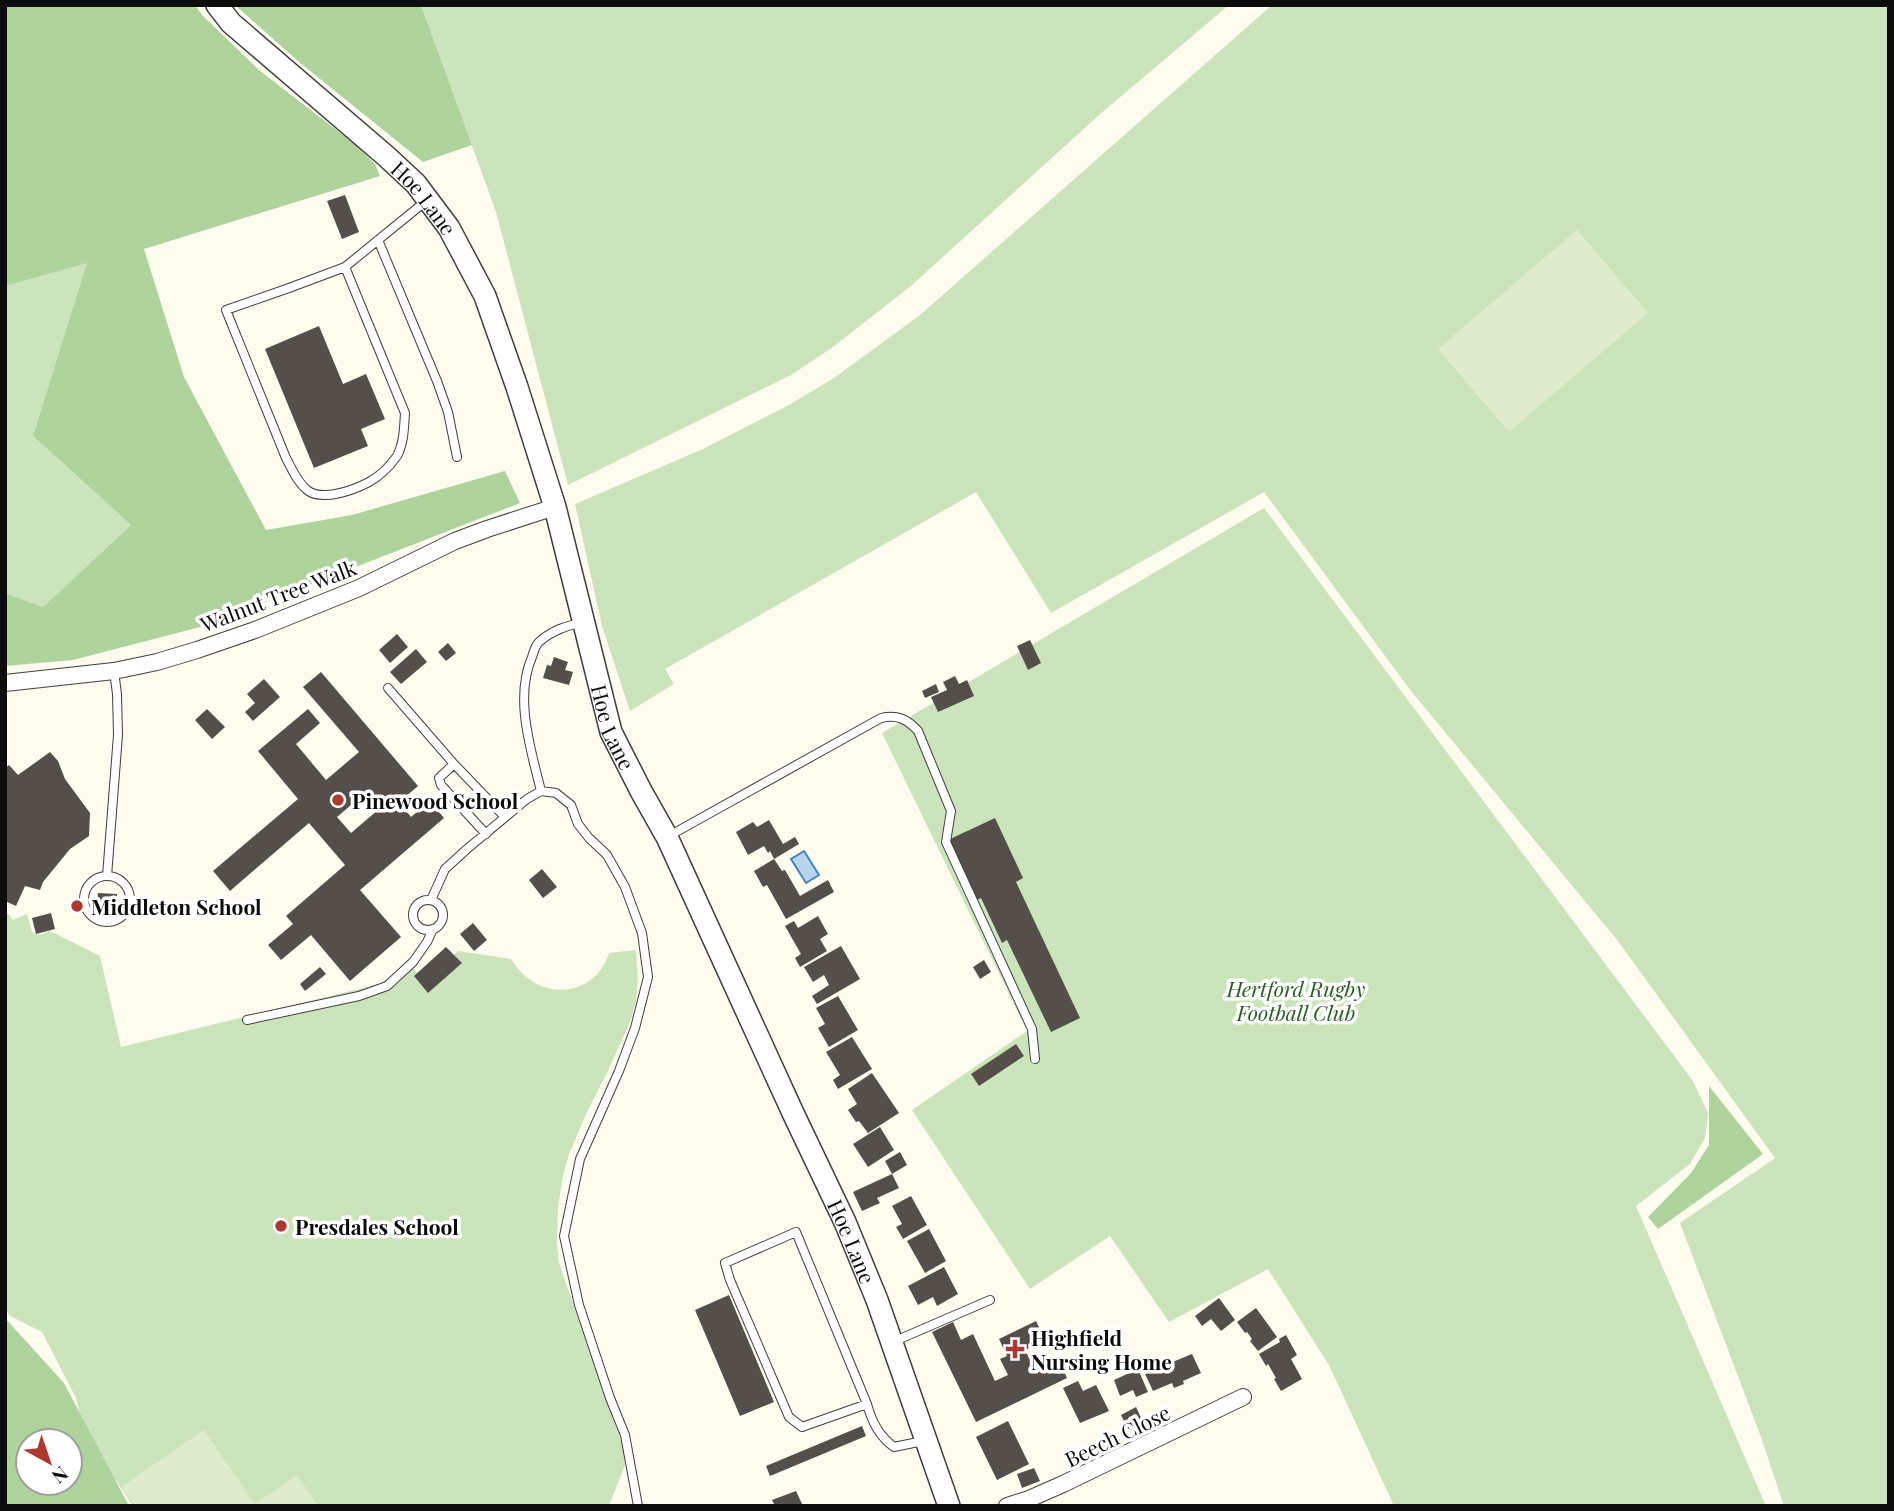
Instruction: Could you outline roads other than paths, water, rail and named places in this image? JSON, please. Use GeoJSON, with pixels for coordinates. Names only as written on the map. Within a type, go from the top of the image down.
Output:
{"type":"FeatureCollection","features":[{"type":"Feature","properties":{"kind":"street","name":"Hoe Lane"},"geometry":{"type":"LineString","coordinates":[[218,5],[231,23],[416,184],[449,228],[485,296],[555,507],[611,732],[640,791],[667,837],[845,1222],[877,1300],[948,1506]]}},
{"type":"Feature","properties":{"kind":"street","name":"Walnut Tree Walk"},"geometry":{"type":"LineString","coordinates":[[5,683],[114,671],[157,662],[255,630],[359,588],[455,541],[555,507]]}},
{"type":"Feature","properties":{"kind":"street","name":"Beech Close"},"geometry":{"type":"LineString","coordinates":[[1007,1506],[1063,1484],[1243,1397]]}},
{"type":"Feature","properties":{"kind":"lane"},"geometry":{"type":"LineString","coordinates":[[345,267],[405,413],[404,431],[401,448],[384,471],[370,482],[323,496],[308,491],[286,458],[226,310],[345,267],[428,199]]}},
{"type":"Feature","properties":{"kind":"lane"},"geometry":{"type":"LineString","coordinates":[[378,240],[437,381],[448,412],[457,457]]}},
{"type":"Feature","properties":{"kind":"lane"},"geometry":{"type":"LineString","coordinates":[[541,791],[526,723],[528,666],[537,644],[556,629],[583,622]]}},
{"type":"Feature","properties":{"kind":"lane"},"geometry":{"type":"LineString","coordinates":[[107,876],[118,735],[114,671]]}},
{"type":"Feature","properties":{"kind":"lane"},"geometry":{"type":"LineString","coordinates":[[388,688],[454,764],[506,817]]}},
{"type":"Feature","properties":{"kind":"lane"},"geometry":{"type":"LineString","coordinates":[[667,837],[881,718],[892,715],[912,724],[918,731],[951,811],[946,842],[1032,1029],[1035,1059]]}},
{"type":"Feature","properties":{"kind":"lane"},"geometry":{"type":"LineString","coordinates":[[454,764],[439,778],[441,785],[486,834]]}},
{"type":"Feature","properties":{"kind":"lane"},"geometry":{"type":"LineString","coordinates":[[432,900],[445,869],[527,799],[541,791],[556,793],[570,806],[578,824],[589,838],[607,855],[625,887],[642,933],[648,977],[635,1028],[580,1159],[564,1236],[579,1305],[625,1435],[638,1506]]}},
{"type":"Feature","properties":{"kind":"lane"},"geometry":{"type":"LineString","coordinates":[[107,876],[122,882],[129,896],[126,911],[121,917],[106,922],[91,916],[86,910],[84,894],[92,881],[107,876]]}},
{"type":"Feature","properties":{"kind":"lane"},"geometry":{"type":"LineString","coordinates":[[247,1020],[359,996],[387,986],[413,962],[433,929],[441,923],[444,914],[440,905],[432,900],[422,901],[415,908],[413,918],[423,929],[433,929]]}},
{"type":"Feature","properties":{"kind":"lane"},"geometry":{"type":"LineString","coordinates":[[867,1404],[802,1427],[789,1417],[725,1263],[796,1232],[867,1404],[871,1418],[882,1438],[894,1447],[926,1440]]}},
{"type":"Feature","properties":{"kind":"lane"},"geometry":{"type":"LineString","coordinates":[[892,1343],[990,1300]]}},
{"type":"Feature","properties":{"kind":"water"},"geometry":{"type":"Polygon","coordinates":[[[804,851],[819,875],[806,883],[791,859],[804,851]]]}},
{"type":"Feature","properties":{"kind":"place","name":"Pinewood School"},"geometry":{"type":"Point","coordinates":[338,800]}},
{"type":"Feature","properties":{"kind":"place","name":"Middleton School"},"geometry":{"type":"Point","coordinates":[77,906]}},
{"type":"Feature","properties":{"kind":"place","name":"Presdales School"},"geometry":{"type":"Point","coordinates":[281,1226]}},
{"type":"Feature","properties":{"kind":"place","name":"Highfield Nursing Home"},"geometry":{"type":"Point","coordinates":[1015,1349]}},
{"type":"Feature","properties":{"kind":"park label","name":"Hertford Rugby Football Club"},"geometry":{"type":"Point","coordinates":[1296,1000]}}]}
